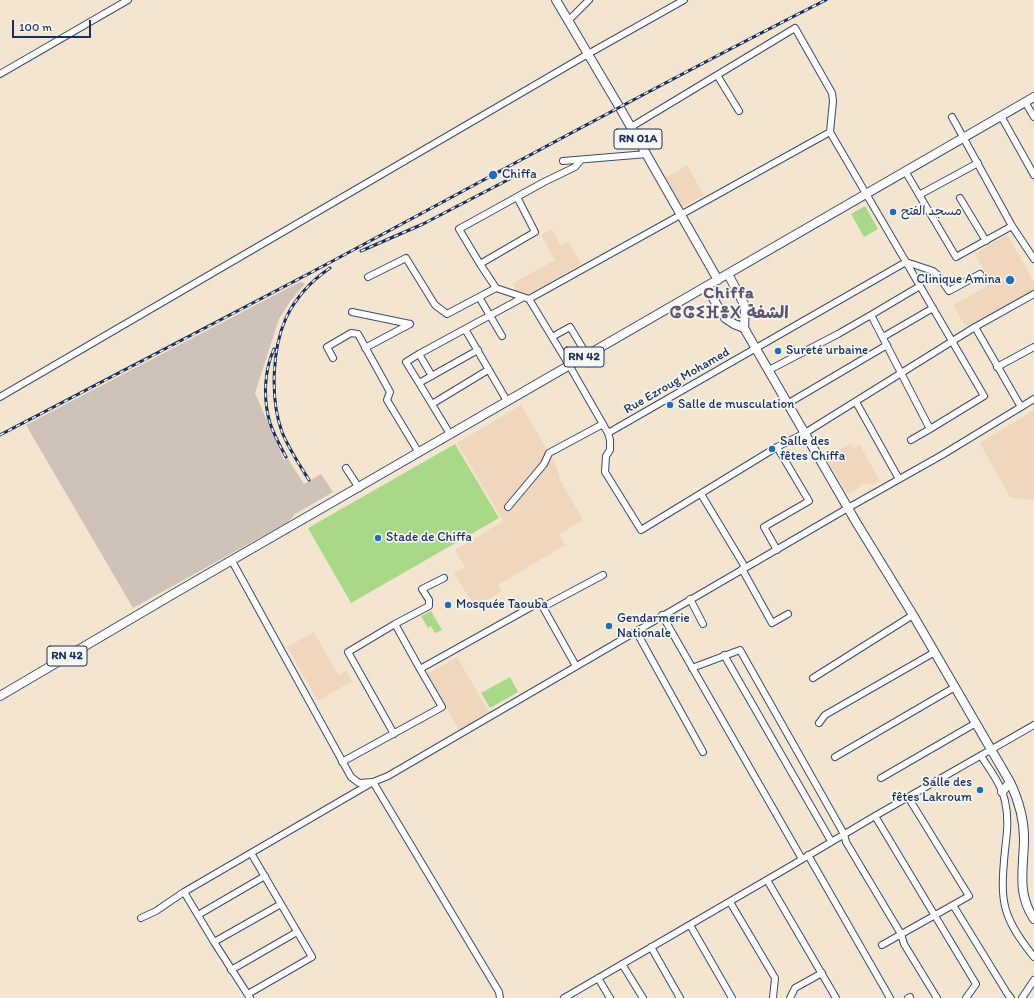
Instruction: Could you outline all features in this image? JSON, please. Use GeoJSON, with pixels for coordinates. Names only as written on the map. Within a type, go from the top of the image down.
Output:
{"type":"FeatureCollection","features":[{"type":"Feature","properties":{"kind":"main road","name":"RN 01A"},"geometry":{"type":"LineString","coordinates":[[556,0],[647,154],[680,216],[718,280]]}},
{"type":"Feature","properties":{"kind":"main road","name":"RN 42"},"geometry":{"type":"LineString","coordinates":[[0,696],[1034,97]]}},
{"type":"Feature","properties":{"kind":"main road"},"geometry":{"type":"LineString","coordinates":[[728,274],[745,306],[744,328]]}},
{"type":"Feature","properties":{"kind":"main road"},"geometry":{"type":"LineString","coordinates":[[706,287],[725,318],[744,328],[757,348],[787,404],[935,652],[1010,782],[1020,809],[1024,828],[1022,888],[1027,906],[1034,919]]}},
{"type":"Feature","properties":{"kind":"main road"},"geometry":{"type":"LineString","coordinates":[[1002,792],[1010,782]]}},
{"type":"Feature","properties":{"kind":"street"},"geometry":{"type":"LineString","coordinates":[[0,74],[128,0]]}},
{"type":"Feature","properties":{"kind":"street"},"geometry":{"type":"LineString","coordinates":[[568,21],[589,0]]}},
{"type":"Feature","properties":{"kind":"street"},"geometry":{"type":"LineString","coordinates":[[0,396],[588,54],[684,0]]}},
{"type":"Feature","properties":{"kind":"street"},"geometry":{"type":"LineString","coordinates":[[631,127],[796,28],[832,93],[833,101],[830,132],[984,396],[911,440]]}},
{"type":"Feature","properties":{"kind":"street"},"geometry":{"type":"LineString","coordinates":[[717,75],[739,111]]}},
{"type":"Feature","properties":{"kind":"street"},"geometry":{"type":"LineString","coordinates":[[1025,102],[1034,117]]}},
{"type":"Feature","properties":{"kind":"street"},"geometry":{"type":"LineString","coordinates":[[1001,116],[1034,175]]}},
{"type":"Feature","properties":{"kind":"street"},"geometry":{"type":"LineString","coordinates":[[952,117],[1012,226],[1034,260]]}},
{"type":"Feature","properties":{"kind":"street"},"geometry":{"type":"LineString","coordinates":[[450,434],[406,362],[490,315],[526,298],[680,216],[830,132]]}},
{"type":"Feature","properties":{"kind":"street"},"geometry":{"type":"LineString","coordinates":[[563,161],[647,154]]}},
{"type":"Feature","properties":{"kind":"street"},"geometry":{"type":"LineString","coordinates":[[581,160],[575,167],[459,229],[496,288],[526,298],[569,365],[608,433],[610,450],[606,456],[605,472],[641,530],[777,447],[856,402],[975,327],[1034,294]]}},
{"type":"Feature","properties":{"kind":"street"},"geometry":{"type":"LineString","coordinates":[[919,196],[978,163]]}},
{"type":"Feature","properties":{"kind":"street"},"geometry":{"type":"LineString","coordinates":[[905,171],[956,257],[1012,226]]}},
{"type":"Feature","properties":{"kind":"street"},"geometry":{"type":"LineString","coordinates":[[480,264],[535,232],[517,197]]}},
{"type":"Feature","properties":{"kind":"street"},"geometry":{"type":"LineString","coordinates":[[960,198],[986,241]]}},
{"type":"Feature","properties":{"kind":"street"},"geometry":{"type":"LineString","coordinates":[[368,277],[406,258],[434,305],[447,314],[496,288]]}},
{"type":"Feature","properties":{"kind":"street"},"geometry":{"type":"LineString","coordinates":[[906,262],[933,271],[938,275],[949,291],[980,274]]}},
{"type":"Feature","properties":{"kind":"street","name":"Rue Ezroug Mohamed"},"geometry":{"type":"LineString","coordinates":[[608,433],[906,262]]}},
{"type":"Feature","properties":{"kind":"street"},"geometry":{"type":"LineString","coordinates":[[769,370],[838,334],[920,286]]}},
{"type":"Feature","properties":{"kind":"street"},"geometry":{"type":"LineString","coordinates":[[479,297],[502,336]]}},
{"type":"Feature","properties":{"kind":"street"},"geometry":{"type":"LineString","coordinates":[[883,337],[933,308]]}},
{"type":"Feature","properties":{"kind":"street"},"geometry":{"type":"LineString","coordinates":[[352,312],[410,324],[365,348]]}},
{"type":"Feature","properties":{"kind":"street"},"geometry":{"type":"LineString","coordinates":[[871,315],[930,429]]}},
{"type":"Feature","properties":{"kind":"street"},"geometry":{"type":"LineString","coordinates":[[552,337],[570,327],[587,355]]}},
{"type":"Feature","properties":{"kind":"street"},"geometry":{"type":"LineString","coordinates":[[975,327],[1021,407]]}},
{"type":"Feature","properties":{"kind":"street"},"geometry":{"type":"LineString","coordinates":[[465,329],[507,402]]}},
{"type":"Feature","properties":{"kind":"street"},"geometry":{"type":"LineString","coordinates":[[333,358],[327,347],[351,333],[358,334],[390,392],[387,400],[419,453]]}},
{"type":"Feature","properties":{"kind":"street"},"geometry":{"type":"LineString","coordinates":[[787,404],[887,345]]}},
{"type":"Feature","properties":{"kind":"street"},"geometry":{"type":"LineString","coordinates":[[997,366],[1034,346]]}},
{"type":"Feature","properties":{"kind":"street"},"geometry":{"type":"LineString","coordinates":[[419,383],[478,350]]}},
{"type":"Feature","properties":{"kind":"street"},"geometry":{"type":"LineString","coordinates":[[419,354],[432,376]]}},
{"type":"Feature","properties":{"kind":"street"},"geometry":{"type":"LineString","coordinates":[[432,404],[488,370]]}},
{"type":"Feature","properties":{"kind":"street"},"geometry":{"type":"LineString","coordinates":[[141,918],[156,911],[184,892],[372,782],[388,776],[743,568],[942,455],[1034,399]]}},
{"type":"Feature","properties":{"kind":"street"},"geometry":{"type":"LineString","coordinates":[[856,402],[899,479]]}},
{"type":"Feature","properties":{"kind":"street"},"geometry":{"type":"LineString","coordinates":[[508,507],[544,464],[549,453],[603,424]]}},
{"type":"Feature","properties":{"kind":"street"},"geometry":{"type":"LineString","coordinates":[[776,550],[764,527],[809,501],[777,447]]}},
{"type":"Feature","properties":{"kind":"street"},"geometry":{"type":"LineString","coordinates":[[346,468],[359,488]]}},
{"type":"Feature","properties":{"kind":"street"},"geometry":{"type":"LineString","coordinates":[[701,494],[772,623],[788,614]]}},
{"type":"Feature","properties":{"kind":"street"},"geometry":{"type":"LineString","coordinates":[[232,561],[351,777],[359,783],[372,782]]}},
{"type":"Feature","properties":{"kind":"street"},"geometry":{"type":"LineString","coordinates":[[543,607],[602,575]]}},
{"type":"Feature","properties":{"kind":"street"},"geometry":{"type":"LineString","coordinates":[[394,734],[348,652],[429,606],[429,600],[422,589],[444,578]]}},
{"type":"Feature","properties":{"kind":"street"},"geometry":{"type":"LineString","coordinates":[[690,599],[703,624]]}},
{"type":"Feature","properties":{"kind":"street"},"geometry":{"type":"LineString","coordinates":[[420,669],[540,602],[576,666]]}},
{"type":"Feature","properties":{"kind":"street"},"geometry":{"type":"LineString","coordinates":[[662,615],[802,859]]}},
{"type":"Feature","properties":{"kind":"street"},"geometry":{"type":"LineString","coordinates":[[813,678],[913,615]]}},
{"type":"Feature","properties":{"kind":"street"},"geometry":{"type":"LineString","coordinates":[[342,762],[442,707],[395,624]]}},
{"type":"Feature","properties":{"kind":"street"},"geometry":{"type":"LineString","coordinates":[[636,630],[703,752]]}},
{"type":"Feature","properties":{"kind":"street"},"geometry":{"type":"LineString","coordinates":[[692,668],[740,650],[844,834],[846,842],[902,934],[904,944],[937,998]]}},
{"type":"Feature","properties":{"kind":"street"},"geometry":{"type":"LineString","coordinates":[[819,723],[825,715],[935,652]]}},
{"type":"Feature","properties":{"kind":"street"},"geometry":{"type":"LineString","coordinates":[[724,655],[831,841]]}},
{"type":"Feature","properties":{"kind":"street"},"geometry":{"type":"LineString","coordinates":[[835,757],[955,687]]}},
{"type":"Feature","properties":{"kind":"street"},"geometry":{"type":"LineString","coordinates":[[881,778],[976,723]]}},
{"type":"Feature","properties":{"kind":"street"},"geometry":{"type":"LineString","coordinates":[[566,998],[831,841],[1034,725]]}},
{"type":"Feature","properties":{"kind":"street"},"geometry":{"type":"LineString","coordinates":[[981,756],[1002,792],[1005,802],[1008,824],[1002,887],[1004,906],[1016,933],[1034,957]]}},
{"type":"Feature","properties":{"kind":"street"},"geometry":{"type":"LineString","coordinates":[[372,782],[499,992],[500,998]]}},
{"type":"Feature","properties":{"kind":"street"},"geometry":{"type":"LineString","coordinates":[[882,945],[969,896],[908,797]]}},
{"type":"Feature","properties":{"kind":"street"},"geometry":{"type":"LineString","coordinates":[[875,816],[976,984],[966,998]]}},
{"type":"Feature","properties":{"kind":"street"},"geometry":{"type":"LineString","coordinates":[[184,892],[231,970],[249,996],[312,957],[251,853]]}},
{"type":"Feature","properties":{"kind":"street"},"geometry":{"type":"LineString","coordinates":[[808,855],[890,998]]}},
{"type":"Feature","properties":{"kind":"street"},"geometry":{"type":"LineString","coordinates":[[198,916],[265,876]]}},
{"type":"Feature","properties":{"kind":"street"},"geometry":{"type":"LineString","coordinates":[[767,880],[836,998]]}},
{"type":"Feature","properties":{"kind":"street"},"geometry":{"type":"LineString","coordinates":[[730,902],[775,978],[773,998]]}},
{"type":"Feature","properties":{"kind":"street"},"geometry":{"type":"LineString","coordinates":[[214,942],[281,904]]}},
{"type":"Feature","properties":{"kind":"street"},"geometry":{"type":"LineString","coordinates":[[953,905],[1011,998]]}},
{"type":"Feature","properties":{"kind":"street"},"geometry":{"type":"LineString","coordinates":[[690,925],[732,998]]}},
{"type":"Feature","properties":{"kind":"street"},"geometry":{"type":"LineString","coordinates":[[231,970],[297,932]]}},
{"type":"Feature","properties":{"kind":"street"},"geometry":{"type":"LineString","coordinates":[[651,947],[680,998]]}},
{"type":"Feature","properties":{"kind":"street"},"geometry":{"type":"LineString","coordinates":[[622,964],[643,998]]}},
{"type":"Feature","properties":{"kind":"street"},"geometry":{"type":"LineString","coordinates":[[790,998],[795,988],[822,973]]}},
{"type":"Feature","properties":{"kind":"street"},"geometry":{"type":"LineString","coordinates":[[598,978],[610,998]]}},
{"type":"Feature","properties":{"kind":"street"},"geometry":{"type":"LineString","coordinates":[[1022,998],[1034,980]]}},
{"type":"Feature","properties":{"kind":"shaded area"},"geometry":{"type":"Polygon","coordinates":[[[687,165],[704,195],[681,208],[664,179],[687,165]]]}},
{"type":"Feature","properties":{"kind":"shaded area"},"geometry":{"type":"Polygon","coordinates":[[[552,230],[561,246],[568,241],[581,264],[529,294],[514,290],[515,286],[512,284],[555,260],[541,235],[552,230]]]}},
{"type":"Feature","properties":{"kind":"shaded area","name":"Clinique Amina"},"geometry":{"type":"Polygon","coordinates":[[[1006,235],[1010,239],[1027,269],[1034,284],[1034,292],[970,327],[964,324],[953,305],[983,289],[988,284],[988,276],[975,254],[1006,235]]]}},
{"type":"Feature","properties":{"kind":"shaded area"},"geometry":{"type":"Polygon","coordinates":[[[300,282],[305,284],[291,300],[279,319],[255,393],[284,460],[288,459],[304,484],[321,474],[333,492],[295,514],[288,522],[133,608],[26,425],[300,282]]]}},
{"type":"Feature","properties":{"kind":"shaded area"},"geometry":{"type":"Polygon","coordinates":[[[521,405],[556,465],[560,480],[583,520],[559,534],[565,545],[498,585],[502,591],[475,607],[454,573],[465,567],[455,550],[503,521],[457,443],[521,405]]]}},
{"type":"Feature","properties":{"kind":"shaded area"},"geometry":{"type":"Polygon","coordinates":[[[1034,410],[1034,500],[1010,497],[980,443],[1034,410]]]}},
{"type":"Feature","properties":{"kind":"shaded area"},"geometry":{"type":"Polygon","coordinates":[[[850,444],[853,449],[860,445],[880,481],[872,485],[859,483],[861,486],[847,494],[826,457],[850,444]]]}},
{"type":"Feature","properties":{"kind":"shaded area"},"geometry":{"type":"Polygon","coordinates":[[[314,632],[338,675],[346,671],[352,681],[318,701],[287,647],[314,632]]]}},
{"type":"Feature","properties":{"kind":"shaded area"},"geometry":{"type":"Polygon","coordinates":[[[457,657],[489,712],[459,730],[427,674],[457,657]]]}},
{"type":"Feature","properties":{"kind":"green space"},"geometry":{"type":"Polygon","coordinates":[[[865,206],[878,229],[864,237],[851,214],[865,206]]]}},
{"type":"Feature","properties":{"kind":"green space","name":"Stade de Chiffa"},"geometry":{"type":"Polygon","coordinates":[[[455,444],[499,518],[351,603],[308,528],[455,444]]]}},
{"type":"Feature","properties":{"kind":"green space"},"geometry":{"type":"Polygon","coordinates":[[[431,611],[442,630],[435,633],[431,626],[428,628],[421,616],[431,611]]]}},
{"type":"Feature","properties":{"kind":"green space"},"geometry":{"type":"Polygon","coordinates":[[[510,677],[518,692],[490,708],[481,693],[510,677]]]}},
{"type":"Feature","properties":{"kind":"railway"},"geometry":{"type":"LineString","coordinates":[[0,435],[195,334],[697,66],[826,0]]}},
{"type":"Feature","properties":{"kind":"railway"},"geometry":{"type":"LineString","coordinates":[[361,251],[423,224],[523,172]]}},
{"type":"Feature","properties":{"kind":"railway"},"geometry":{"type":"LineString","coordinates":[[309,480],[294,456],[282,432],[278,419],[274,390],[275,359],[281,330],[294,303],[317,278],[330,268]]}},
{"type":"Feature","properties":{"kind":"railway"},"geometry":{"type":"LineString","coordinates":[[274,349],[266,376],[266,404],[270,423],[286,457]]}},
{"type":"Feature","properties":{"kind":"place","name":"Chiffa"},"geometry":{"type":"Point","coordinates":[493,175]}},
{"type":"Feature","properties":{"kind":"place","name":"مسجد الفتح"},"geometry":{"type":"Point","coordinates":[893,212]}},
{"type":"Feature","properties":{"kind":"place","name":"Clinique Amina"},"geometry":{"type":"Point","coordinates":[1010,280]}},
{"type":"Feature","properties":{"kind":"place","name":"Sureté urbaine"},"geometry":{"type":"Point","coordinates":[778,351]}},
{"type":"Feature","properties":{"kind":"place","name":"Salle de musculation"},"geometry":{"type":"Point","coordinates":[670,405]}},
{"type":"Feature","properties":{"kind":"place","name":"Salle des fêtes Chiffa"},"geometry":{"type":"Point","coordinates":[772,449]}},
{"type":"Feature","properties":{"kind":"place","name":"Stade de Chiffa"},"geometry":{"type":"Point","coordinates":[378,538]}},
{"type":"Feature","properties":{"kind":"place","name":"Mosquée Taouba"},"geometry":{"type":"Point","coordinates":[448,605]}},
{"type":"Feature","properties":{"kind":"place","name":"Gendarmerie Nationale"},"geometry":{"type":"Point","coordinates":[609,626]}},
{"type":"Feature","properties":{"kind":"place","name":"Salle des fêtes Lakroum"},"geometry":{"type":"Point","coordinates":[980,790]}},
{"type":"Feature","properties":{"kind":"district","name":"Chiffa ⵛⵛⵉⴼⴻⵝ الشفة"},"geometry":{"type":"Point","coordinates":[729,304]}}]}
